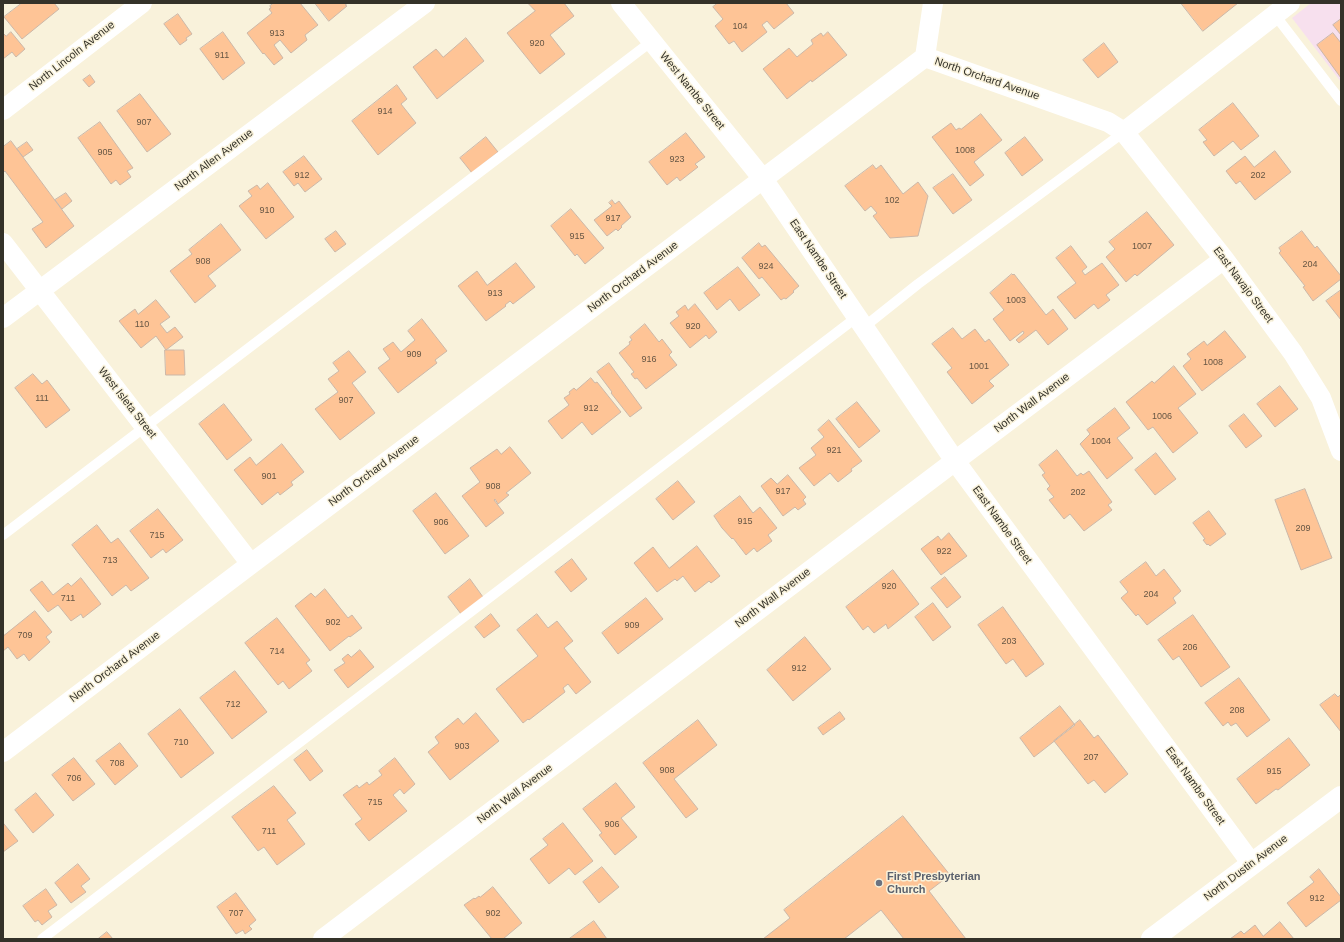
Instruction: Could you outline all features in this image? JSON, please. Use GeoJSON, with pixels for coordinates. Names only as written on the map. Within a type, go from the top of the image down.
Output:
{"type":"FeatureCollection","features":[{"type":"Feature","properties":{"kind":"street","name":"North Lincoln Avenue"},"geometry":{"type":"LineString","coordinates":[[3,110],[142,3]]}},
{"type":"Feature","properties":{"kind":"street","name":"North Allen Avenue"},"geometry":{"type":"LineString","coordinates":[[3,318],[425,3]]}},
{"type":"Feature","properties":{"kind":"street","name":"West Nambe Street"},"geometry":{"type":"LineString","coordinates":[[621,3],[763,179]]}},
{"type":"Feature","properties":{"kind":"street"},"geometry":{"type":"LineString","coordinates":[[925,57],[933,3]]}},
{"type":"Feature","properties":{"kind":"street"},"geometry":{"type":"LineString","coordinates":[[1124,132],[1282,9]]}},
{"type":"Feature","properties":{"kind":"street","name":"North Orchard Avenue"},"geometry":{"type":"LineString","coordinates":[[3,752],[925,57],[1108,122],[1124,132]]}},
{"type":"Feature","properties":{"kind":"street","name":"East Navajo Street"},"geometry":{"type":"LineString","coordinates":[[1124,132],[1224,259],[1293,353],[1321,398],[1341,451]]}},
{"type":"Feature","properties":{"kind":"street","name":"East Nambe Street"},"geometry":{"type":"LineString","coordinates":[[763,179],[955,461],[1252,864]]}},
{"type":"Feature","properties":{"kind":"street","name":"West Isleta Street"},"geometry":{"type":"LineString","coordinates":[[3,243],[251,564]]}},
{"type":"Feature","properties":{"kind":"street","name":"North Wall Avenue"},"geometry":{"type":"LineString","coordinates":[[323,939],[1224,259]]}},
{"type":"Feature","properties":{"kind":"street","name":"North Dustin Avenue"},"geometry":{"type":"LineString","coordinates":[[1152,939],[1341,797]]}},
{"type":"Feature","properties":{"kind":"lane"},"geometry":{"type":"LineString","coordinates":[[1282,9],[1341,100]]}},
{"type":"Feature","properties":{"kind":"lane"},"geometry":{"type":"LineString","coordinates":[[3,535],[652,42]]}},
{"type":"Feature","properties":{"kind":"lane"},"geometry":{"type":"LineString","coordinates":[[42,939],[861,322],[918,284],[1124,132]]}},
{"type":"Feature","properties":{"kind":"shaded area"},"geometry":{"type":"Polygon","coordinates":[[[1311,3],[1341,3],[1341,82],[1292,18],[1311,3]]]}},
{"type":"Feature","properties":{"kind":"building"},"geometry":{"type":"Polygon","coordinates":[[[22,3],[54,3],[59,9],[22,39],[4,17],[22,3]]]}},
{"type":"Feature","properties":{"kind":"building"},"geometry":{"type":"Polygon","coordinates":[[[274,3],[300,3],[318,25],[305,35],[307,40],[291,53],[280,40],[274,45],[283,58],[274,65],[264,53],[263,54],[247,33],[272,13],[269,9],[274,3]]]}},
{"type":"Feature","properties":{"kind":"building"},"geometry":{"type":"Polygon","coordinates":[[[315,3],[348,3],[345,5],[347,6],[329,21],[315,3]]]}},
{"type":"Feature","properties":{"kind":"building"},"geometry":{"type":"Polygon","coordinates":[[[528,3],[564,3],[574,16],[550,35],[565,54],[540,74],[507,33],[535,11],[528,3]]]}},
{"type":"Feature","properties":{"kind":"building"},"geometry":{"type":"Polygon","coordinates":[[[718,3],[786,3],[794,13],[774,29],[767,21],[762,25],[767,32],[742,52],[734,41],[729,44],[715,26],[723,19],[713,7],[718,3]]]}},
{"type":"Feature","properties":{"kind":"building"},"geometry":{"type":"Polygon","coordinates":[[[1181,3],[1238,3],[1203,31],[1181,3]]]}},
{"type":"Feature","properties":{"kind":"building"},"geometry":{"type":"Polygon","coordinates":[[[178,14],[192,34],[180,45],[164,24],[178,14]]]}},
{"type":"Feature","properties":{"kind":"building"},"geometry":{"type":"Polygon","coordinates":[[[1341,19],[1341,35],[1333,25],[1341,19]]]}},
{"type":"Feature","properties":{"kind":"building"},"geometry":{"type":"Polygon","coordinates":[[[11,32],[25,49],[16,57],[12,52],[3,59],[3,33],[6,36],[11,32]]]}},
{"type":"Feature","properties":{"kind":"building"},"geometry":{"type":"Polygon","coordinates":[[[223,32],[245,63],[223,80],[200,49],[223,32]]]}},
{"type":"Feature","properties":{"kind":"building"},"geometry":{"type":"Polygon","coordinates":[[[828,32],[847,55],[787,99],[763,69],[789,48],[797,57],[813,44],[811,40],[821,33],[823,36],[828,32]]]}},
{"type":"Feature","properties":{"kind":"building"},"geometry":{"type":"Polygon","coordinates":[[[1333,33],[1341,43],[1341,78],[1317,45],[1333,33]]]}},
{"type":"Feature","properties":{"kind":"building"},"geometry":{"type":"Polygon","coordinates":[[[466,38],[484,61],[437,99],[413,67],[436,49],[443,57],[466,38]]]}},
{"type":"Feature","properties":{"kind":"building"},"geometry":{"type":"Polygon","coordinates":[[[1104,43],[1118,62],[1098,78],[1083,60],[1104,43]]]}},
{"type":"Feature","properties":{"kind":"building"},"geometry":{"type":"Polygon","coordinates":[[[90,75],[95,82],[89,87],[83,80],[90,75]]]}},
{"type":"Feature","properties":{"kind":"building"},"geometry":{"type":"Polygon","coordinates":[[[397,85],[407,99],[401,104],[416,123],[378,155],[352,121],[397,85]]]}},
{"type":"Feature","properties":{"kind":"building"},"geometry":{"type":"Polygon","coordinates":[[[140,94],[171,134],[147,152],[117,111],[140,94]]]}},
{"type":"Feature","properties":{"kind":"building"},"geometry":{"type":"Polygon","coordinates":[[[1233,103],[1259,136],[1241,150],[1233,141],[1214,156],[1203,142],[1207,140],[1199,130],[1233,103]]]}},
{"type":"Feature","properties":{"kind":"building"},"geometry":{"type":"Polygon","coordinates":[[[981,114],[1002,140],[974,162],[984,175],[970,186],[932,137],[951,123],[956,130],[959,128],[961,129],[981,114]]]}},
{"type":"Feature","properties":{"kind":"building"},"geometry":{"type":"Polygon","coordinates":[[[100,122],[133,168],[127,171],[131,177],[120,185],[116,180],[111,184],[78,138],[100,122]]]}},
{"type":"Feature","properties":{"kind":"building"},"geometry":{"type":"Polygon","coordinates":[[[686,133],[705,157],[695,164],[698,167],[680,181],[677,177],[667,185],[649,162],[686,133]]]}},
{"type":"Feature","properties":{"kind":"building"},"geometry":{"type":"Polygon","coordinates":[[[486,137],[498,152],[472,173],[460,158],[486,137]]]}},
{"type":"Feature","properties":{"kind":"building"},"geometry":{"type":"Polygon","coordinates":[[[1025,137],[1043,160],[1022,176],[1005,153],[1025,137]]]}},
{"type":"Feature","properties":{"kind":"building"},"geometry":{"type":"Polygon","coordinates":[[[11,141],[74,226],[46,248],[32,229],[43,222],[5,171],[3,173],[3,147],[11,141]]]}},
{"type":"Feature","properties":{"kind":"building"},"geometry":{"type":"Polygon","coordinates":[[[27,142],[33,150],[23,157],[17,149],[27,142]]]}},
{"type":"Feature","properties":{"kind":"building"},"geometry":{"type":"Polygon","coordinates":[[[1275,151],[1291,172],[1255,200],[1240,181],[1236,184],[1226,171],[1245,156],[1254,167],[1275,151]]]}},
{"type":"Feature","properties":{"kind":"building"},"geometry":{"type":"Polygon","coordinates":[[[304,156],[322,179],[305,192],[298,183],[294,186],[283,172],[304,156]]]}},
{"type":"Feature","properties":{"kind":"building"},"geometry":{"type":"Polygon","coordinates":[[[873,165],[876,169],[881,165],[903,194],[918,182],[928,196],[918,236],[890,238],[873,216],[877,213],[871,206],[865,211],[845,186],[873,165]]]}},
{"type":"Feature","properties":{"kind":"building"},"geometry":{"type":"Polygon","coordinates":[[[953,174],[972,200],[953,214],[933,188],[953,174]]]}},
{"type":"Feature","properties":{"kind":"building"},"geometry":{"type":"Polygon","coordinates":[[[268,183],[294,217],[266,239],[239,206],[252,196],[248,191],[257,185],[260,189],[268,183]]]}},
{"type":"Feature","properties":{"kind":"building"},"geometry":{"type":"Polygon","coordinates":[[[66,193],[72,201],[62,209],[55,200],[66,193]]]}},
{"type":"Feature","properties":{"kind":"building"},"geometry":{"type":"Polygon","coordinates":[[[612,200],[615,204],[619,201],[631,217],[621,226],[622,227],[618,231],[616,229],[607,236],[594,220],[612,206],[609,203],[612,200]]]}},
{"type":"Feature","properties":{"kind":"building"},"geometry":{"type":"Polygon","coordinates":[[[571,209],[604,248],[585,264],[577,254],[575,256],[551,226],[571,209]]]}},
{"type":"Feature","properties":{"kind":"building"},"geometry":{"type":"Polygon","coordinates":[[[1147,212],[1174,245],[1137,276],[1135,274],[1126,282],[1106,257],[1115,249],[1109,242],[1147,212]]]}},
{"type":"Feature","properties":{"kind":"building"},"geometry":{"type":"Polygon","coordinates":[[[221,224],[241,250],[208,276],[216,286],[195,303],[170,271],[192,254],[189,250],[221,224]]]}},
{"type":"Feature","properties":{"kind":"building"},"geometry":{"type":"Polygon","coordinates":[[[336,231],[346,244],[335,252],[325,239],[336,231]]]}},
{"type":"Feature","properties":{"kind":"building"},"geometry":{"type":"Polygon","coordinates":[[[1302,231],[1315,248],[1317,246],[1341,276],[1341,279],[1313,301],[1303,287],[1305,286],[1279,253],[1281,251],[1279,248],[1302,231]]]}},
{"type":"Feature","properties":{"kind":"building"},"geometry":{"type":"Polygon","coordinates":[[[759,243],[762,247],[765,245],[799,286],[786,299],[784,298],[781,300],[762,277],[759,279],[742,258],[759,243]]]}},
{"type":"Feature","properties":{"kind":"building"},"geometry":{"type":"Polygon","coordinates":[[[1071,246],[1087,267],[1082,271],[1085,275],[1102,263],[1119,285],[1106,295],[1110,300],[1098,309],[1094,304],[1075,319],[1057,297],[1076,283],[1056,258],[1071,246]]]}},
{"type":"Feature","properties":{"kind":"building"},"geometry":{"type":"Polygon","coordinates":[[[516,263],[535,287],[513,304],[510,301],[505,305],[506,306],[486,321],[458,286],[477,271],[487,285],[516,263]]]}},
{"type":"Feature","properties":{"kind":"building"},"geometry":{"type":"Polygon","coordinates":[[[738,267],[760,295],[739,311],[730,299],[717,310],[704,293],[738,267]]]}},
{"type":"Feature","properties":{"kind":"building"},"geometry":{"type":"Polygon","coordinates":[[[1012,274],[1014,274],[1046,315],[1053,309],[1068,329],[1048,345],[1036,330],[1019,343],[1016,340],[1024,333],[1023,331],[1010,341],[993,319],[1004,310],[990,293],[1012,274]]]}},
{"type":"Feature","properties":{"kind":"building"},"geometry":{"type":"Polygon","coordinates":[[[1341,290],[1341,320],[1326,301],[1341,290]]]}},
{"type":"Feature","properties":{"kind":"building"},"geometry":{"type":"Polygon","coordinates":[[[156,300],[170,317],[160,324],[167,333],[175,327],[183,337],[166,350],[156,336],[141,348],[119,321],[135,309],[138,314],[156,300]]]}},
{"type":"Feature","properties":{"kind":"building"},"geometry":{"type":"Polygon","coordinates":[[[695,304],[717,332],[709,339],[706,335],[690,348],[670,323],[679,316],[676,312],[685,305],[688,310],[695,304]]]}},
{"type":"Feature","properties":{"kind":"building"},"geometry":{"type":"Polygon","coordinates":[[[422,319],[447,351],[435,360],[437,363],[398,393],[378,368],[390,359],[383,349],[393,342],[401,352],[415,340],[408,331],[422,319]]]}},
{"type":"Feature","properties":{"kind":"building"},"geometry":{"type":"Polygon","coordinates":[[[645,324],[659,342],[662,339],[672,352],[669,355],[677,365],[646,389],[637,378],[635,379],[631,374],[634,372],[619,353],[630,344],[629,342],[632,340],[630,337],[645,324]]]}},
{"type":"Feature","properties":{"kind":"building"},"geometry":{"type":"Polygon","coordinates":[[[953,328],[962,339],[975,329],[985,342],[989,339],[1009,365],[989,381],[994,386],[972,404],[947,372],[952,368],[932,344],[953,328]]]}},
{"type":"Feature","properties":{"kind":"building"},"geometry":{"type":"Polygon","coordinates":[[[1225,331],[1246,357],[1202,391],[1183,366],[1191,359],[1187,354],[1204,341],[1207,345],[1225,331]]]}},
{"type":"Feature","properties":{"kind":"building"},"geometry":{"type":"Polygon","coordinates":[[[165,350],[184,350],[185,375],[166,375],[165,350]]]}},
{"type":"Feature","properties":{"kind":"building"},"geometry":{"type":"Polygon","coordinates":[[[349,351],[366,372],[352,383],[375,413],[340,440],[315,409],[338,392],[328,379],[339,371],[333,363],[349,351]]]}},
{"type":"Feature","properties":{"kind":"building"},"geometry":{"type":"Polygon","coordinates":[[[609,363],[642,408],[630,417],[597,372],[609,363]]]}},
{"type":"Feature","properties":{"kind":"building"},"geometry":{"type":"Polygon","coordinates":[[[1174,366],[1196,394],[1178,408],[1198,433],[1173,453],[1153,427],[1148,430],[1126,402],[1152,381],[1154,383],[1174,366]]]}},
{"type":"Feature","properties":{"kind":"building"},"geometry":{"type":"Polygon","coordinates":[[[33,374],[42,384],[47,380],[70,410],[46,428],[15,388],[33,374]]]}},
{"type":"Feature","properties":{"kind":"building"},"geometry":{"type":"Polygon","coordinates":[[[591,378],[595,383],[597,382],[621,412],[592,435],[582,422],[562,439],[548,421],[569,405],[564,398],[570,394],[569,392],[574,388],[576,390],[591,378]]]}},
{"type":"Feature","properties":{"kind":"building"},"geometry":{"type":"Polygon","coordinates":[[[1280,386],[1298,409],[1275,427],[1257,404],[1280,386]]]}},
{"type":"Feature","properties":{"kind":"building"},"geometry":{"type":"Polygon","coordinates":[[[857,402],[880,431],[859,448],[836,419],[857,402]]]}},
{"type":"Feature","properties":{"kind":"building"},"geometry":{"type":"Polygon","coordinates":[[[224,404],[252,440],[227,460],[199,424],[224,404]]]}},
{"type":"Feature","properties":{"kind":"building"},"geometry":{"type":"Polygon","coordinates":[[[1115,408],[1130,428],[1117,438],[1133,458],[1107,479],[1080,444],[1090,434],[1087,430],[1115,408]]]}},
{"type":"Feature","properties":{"kind":"building"},"geometry":{"type":"Polygon","coordinates":[[[1244,414],[1262,436],[1246,448],[1229,426],[1244,414]]]}},
{"type":"Feature","properties":{"kind":"building"},"geometry":{"type":"Polygon","coordinates":[[[829,420],[862,461],[851,469],[852,471],[838,482],[830,473],[814,486],[799,468],[816,455],[811,448],[824,437],[818,430],[829,420]]]}},
{"type":"Feature","properties":{"kind":"building"},"geometry":{"type":"Polygon","coordinates":[[[282,444],[304,472],[291,482],[293,485],[280,495],[278,492],[262,505],[234,470],[250,457],[256,465],[282,444]]]}},
{"type":"Feature","properties":{"kind":"building"},"geometry":{"type":"Polygon","coordinates":[[[510,447],[531,473],[506,493],[509,495],[498,504],[495,499],[494,500],[504,513],[486,527],[462,496],[480,482],[470,468],[497,449],[501,454],[510,447]]]}},
{"type":"Feature","properties":{"kind":"building"},"geometry":{"type":"Polygon","coordinates":[[[1057,450],[1077,476],[1081,473],[1083,475],[1089,471],[1112,502],[1108,505],[1112,510],[1084,531],[1070,514],[1064,519],[1049,500],[1054,497],[1047,489],[1050,486],[1042,475],[1045,473],[1039,465],[1057,450]]]}},
{"type":"Feature","properties":{"kind":"building"},"geometry":{"type":"Polygon","coordinates":[[[1156,453],[1176,479],[1155,495],[1135,470],[1156,453]]]}},
{"type":"Feature","properties":{"kind":"building"},"geometry":{"type":"Polygon","coordinates":[[[788,475],[806,497],[803,500],[806,504],[798,510],[795,507],[783,516],[761,486],[771,478],[777,484],[788,475]]]}},
{"type":"Feature","properties":{"kind":"building"},"geometry":{"type":"Polygon","coordinates":[[[678,481],[695,502],[673,520],[656,499],[678,481]]]}},
{"type":"Feature","properties":{"kind":"building"},"geometry":{"type":"Polygon","coordinates":[[[1305,489],[1332,558],[1301,570],[1275,500],[1305,489]]]}},
{"type":"Feature","properties":{"kind":"building"},"geometry":{"type":"Polygon","coordinates":[[[436,493],[469,536],[445,554],[413,511],[436,493]]]}},
{"type":"Feature","properties":{"kind":"building"},"geometry":{"type":"Polygon","coordinates":[[[740,496],[753,513],[760,507],[777,528],[768,535],[772,541],[757,552],[754,548],[746,555],[733,538],[732,539],[722,528],[714,516],[740,496]]]}},
{"type":"Feature","properties":{"kind":"building"},"geometry":{"type":"Polygon","coordinates":[[[158,509],[183,540],[166,553],[163,549],[151,558],[130,531],[158,509]]]}},
{"type":"Feature","properties":{"kind":"building"},"geometry":{"type":"Polygon","coordinates":[[[1209,511],[1226,534],[1210,546],[1203,540],[1205,539],[1193,523],[1209,511]]]}},
{"type":"Feature","properties":{"kind":"building"},"geometry":{"type":"Polygon","coordinates":[[[97,525],[111,543],[118,538],[149,578],[131,591],[126,585],[112,596],[72,545],[97,525]]]}},
{"type":"Feature","properties":{"kind":"building"},"geometry":{"type":"Polygon","coordinates":[[[949,533],[967,556],[941,575],[921,549],[938,536],[941,540],[949,533]]]}},
{"type":"Feature","properties":{"kind":"building"},"geometry":{"type":"Polygon","coordinates":[[[697,546],[720,576],[711,583],[709,581],[695,592],[683,576],[677,581],[675,579],[657,592],[634,563],[653,547],[669,568],[697,546]]]}},
{"type":"Feature","properties":{"kind":"building"},"geometry":{"type":"Polygon","coordinates":[[[572,559],[587,579],[571,592],[555,572],[572,559]]]}},
{"type":"Feature","properties":{"kind":"building"},"geometry":{"type":"Polygon","coordinates":[[[1146,562],[1156,576],[1164,569],[1181,591],[1173,598],[1176,603],[1147,625],[1138,614],[1136,616],[1121,598],[1128,592],[1120,582],[1146,562]]]}},
{"type":"Feature","properties":{"kind":"building"},"geometry":{"type":"Polygon","coordinates":[[[893,570],[919,604],[888,629],[886,624],[874,633],[868,626],[863,630],[846,607],[893,570]]]}},
{"type":"Feature","properties":{"kind":"building"},"geometry":{"type":"Polygon","coordinates":[[[945,577],[961,597],[947,608],[931,588],[945,577]]]}},
{"type":"Feature","properties":{"kind":"building"},"geometry":{"type":"Polygon","coordinates":[[[81,578],[101,604],[83,618],[81,614],[71,621],[58,605],[48,612],[30,590],[42,581],[53,595],[68,583],[71,586],[81,578]]]}},
{"type":"Feature","properties":{"kind":"building"},"geometry":{"type":"Polygon","coordinates":[[[470,579],[483,597],[461,614],[448,597],[470,579]]]}},
{"type":"Feature","properties":{"kind":"building"},"geometry":{"type":"Polygon","coordinates":[[[325,589],[348,618],[352,615],[362,628],[330,651],[295,606],[311,593],[315,597],[325,589]]]}},
{"type":"Feature","properties":{"kind":"building"},"geometry":{"type":"Polygon","coordinates":[[[646,598],[663,619],[618,654],[602,633],[646,598]]]}},
{"type":"Feature","properties":{"kind":"building"},"geometry":{"type":"Polygon","coordinates":[[[933,603],[951,627],[933,641],[915,617],[933,603]]]}},
{"type":"Feature","properties":{"kind":"building"},"geometry":{"type":"Polygon","coordinates":[[[1003,607],[1044,664],[1026,677],[1013,659],[1006,664],[978,625],[1003,607]]]}},
{"type":"Feature","properties":{"kind":"building"},"geometry":{"type":"Polygon","coordinates":[[[35,611],[52,632],[46,637],[50,642],[29,661],[24,654],[17,659],[8,647],[3,651],[3,633],[4,635],[35,611]]]}},
{"type":"Feature","properties":{"kind":"building"},"geometry":{"type":"Polygon","coordinates":[[[491,614],[500,626],[484,638],[475,627],[491,614]]]}},
{"type":"Feature","properties":{"kind":"building"},"geometry":{"type":"Polygon","coordinates":[[[537,614],[548,628],[557,621],[573,641],[564,648],[591,682],[576,694],[568,684],[563,688],[565,692],[523,723],[496,689],[538,656],[517,630],[537,614]]]}},
{"type":"Feature","properties":{"kind":"building"},"geometry":{"type":"Polygon","coordinates":[[[1193,615],[1230,667],[1201,687],[1179,656],[1173,660],[1158,640],[1193,615]]]}},
{"type":"Feature","properties":{"kind":"building"},"geometry":{"type":"Polygon","coordinates":[[[277,618],[310,660],[306,663],[312,671],[289,689],[283,681],[278,685],[245,643],[277,618]]]}},
{"type":"Feature","properties":{"kind":"building"},"geometry":{"type":"Polygon","coordinates":[[[805,637],[831,669],[793,701],[767,670],[805,637]]]}},
{"type":"Feature","properties":{"kind":"building"},"geometry":{"type":"Polygon","coordinates":[[[360,650],[374,667],[348,688],[334,670],[345,663],[342,659],[348,654],[351,657],[360,650]]]}},
{"type":"Feature","properties":{"kind":"building"},"geometry":{"type":"Polygon","coordinates":[[[235,671],[267,712],[232,739],[200,698],[235,671]]]}},
{"type":"Feature","properties":{"kind":"building"},"geometry":{"type":"Polygon","coordinates":[[[1239,678],[1270,720],[1247,737],[1236,723],[1231,726],[1228,722],[1223,726],[1205,703],[1239,678]]]}},
{"type":"Feature","properties":{"kind":"building"},"geometry":{"type":"Polygon","coordinates":[[[1335,694],[1338,697],[1341,694],[1341,732],[1320,705],[1335,694]]]}},
{"type":"Feature","properties":{"kind":"building"},"geometry":{"type":"Polygon","coordinates":[[[1060,706],[1075,725],[1034,757],[1020,738],[1060,706]]]}},
{"type":"Feature","properties":{"kind":"building"},"geometry":{"type":"Polygon","coordinates":[[[180,709],[214,753],[181,778],[148,734],[180,709]]]}},
{"type":"Feature","properties":{"kind":"building"},"geometry":{"type":"Polygon","coordinates":[[[840,712],[845,719],[823,735],[818,728],[840,712]]]}},
{"type":"Feature","properties":{"kind":"building"},"geometry":{"type":"Polygon","coordinates":[[[476,713],[499,741],[450,780],[428,752],[439,743],[435,737],[458,718],[463,724],[476,713]]]}},
{"type":"Feature","properties":{"kind":"building"},"geometry":{"type":"Polygon","coordinates":[[[698,720],[717,745],[674,779],[698,809],[686,818],[643,763],[698,720]]]}},
{"type":"Feature","properties":{"kind":"building"},"geometry":{"type":"Polygon","coordinates":[[[1080,720],[1094,738],[1098,735],[1128,774],[1105,793],[1094,780],[1088,784],[1054,741],[1080,720]]]}},
{"type":"Feature","properties":{"kind":"building"},"geometry":{"type":"Polygon","coordinates":[[[1289,738],[1310,765],[1278,790],[1276,789],[1256,804],[1237,779],[1289,738]]]}},
{"type":"Feature","properties":{"kind":"building"},"geometry":{"type":"Polygon","coordinates":[[[120,743],[138,766],[115,785],[96,761],[120,743]]]}},
{"type":"Feature","properties":{"kind":"building"},"geometry":{"type":"Polygon","coordinates":[[[307,750],[323,771],[310,781],[294,760],[307,750]]]}},
{"type":"Feature","properties":{"kind":"building"},"geometry":{"type":"Polygon","coordinates":[[[74,758],[95,784],[73,801],[52,775],[74,758]]]}},
{"type":"Feature","properties":{"kind":"building"},"geometry":{"type":"Polygon","coordinates":[[[395,758],[415,784],[404,794],[400,789],[393,795],[407,811],[369,841],[355,824],[362,819],[343,795],[357,785],[359,788],[367,782],[369,785],[382,775],[379,771],[395,758]]]}},
{"type":"Feature","properties":{"kind":"building"},"geometry":{"type":"Polygon","coordinates":[[[616,783],[635,807],[621,818],[637,837],[615,855],[599,835],[602,833],[583,809],[616,783]]]}},
{"type":"Feature","properties":{"kind":"building"},"geometry":{"type":"Polygon","coordinates":[[[274,786],[296,813],[287,820],[305,844],[277,865],[264,847],[258,851],[232,817],[274,786]]]}},
{"type":"Feature","properties":{"kind":"building"},"geometry":{"type":"Polygon","coordinates":[[[36,793],[54,815],[33,833],[15,810],[36,793]]]}},
{"type":"Feature","properties":{"kind":"building","name":"First Presbyterian Church"},"geometry":{"type":"Polygon","coordinates":[[[903,816],[950,875],[929,891],[966,939],[904,939],[881,910],[844,939],[763,939],[790,918],[784,910],[903,816]]]}},
{"type":"Feature","properties":{"kind":"building"},"geometry":{"type":"Polygon","coordinates":[[[563,823],[593,861],[575,875],[569,868],[549,884],[530,859],[548,845],[543,839],[563,823]]]}},
{"type":"Feature","properties":{"kind":"building"},"geometry":{"type":"Polygon","coordinates":[[[4,824],[18,841],[3,852],[3,825],[4,824]]]}},
{"type":"Feature","properties":{"kind":"building"},"geometry":{"type":"Polygon","coordinates":[[[78,864],[90,879],[81,886],[86,892],[71,903],[55,883],[78,864]]]}},
{"type":"Feature","properties":{"kind":"building"},"geometry":{"type":"Polygon","coordinates":[[[602,867],[619,887],[599,903],[583,882],[602,867]]]}},
{"type":"Feature","properties":{"kind":"building"},"geometry":{"type":"Polygon","coordinates":[[[1319,869],[1341,897],[1341,900],[1306,927],[1287,903],[1314,882],[1310,877],[1319,869]]]}},
{"type":"Feature","properties":{"kind":"building"},"geometry":{"type":"Polygon","coordinates":[[[493,887],[522,923],[503,939],[492,939],[464,905],[474,898],[480,897],[493,887]]]}},
{"type":"Feature","properties":{"kind":"building"},"geometry":{"type":"Polygon","coordinates":[[[46,889],[57,905],[48,911],[52,917],[42,925],[38,920],[35,922],[23,906],[46,889]]]}},
{"type":"Feature","properties":{"kind":"building"},"geometry":{"type":"Polygon","coordinates":[[[236,893],[256,920],[249,926],[252,929],[245,934],[243,930],[236,934],[217,907],[236,893]]]}},
{"type":"Feature","properties":{"kind":"building"},"geometry":{"type":"Polygon","coordinates":[[[594,921],[607,939],[569,939],[594,921]]]}},
{"type":"Feature","properties":{"kind":"building"},"geometry":{"type":"Polygon","coordinates":[[[1280,922],[1294,939],[1230,939],[1241,931],[1244,934],[1255,925],[1263,936],[1280,922]]]}},
{"type":"Feature","properties":{"kind":"building"},"geometry":{"type":"Polygon","coordinates":[[[107,932],[113,939],[98,939],[107,932]]]}},
{"type":"Feature","properties":{"kind":"place","name":"First Presbyterian Church"},"geometry":{"type":"Point","coordinates":[879,883]}}]}
